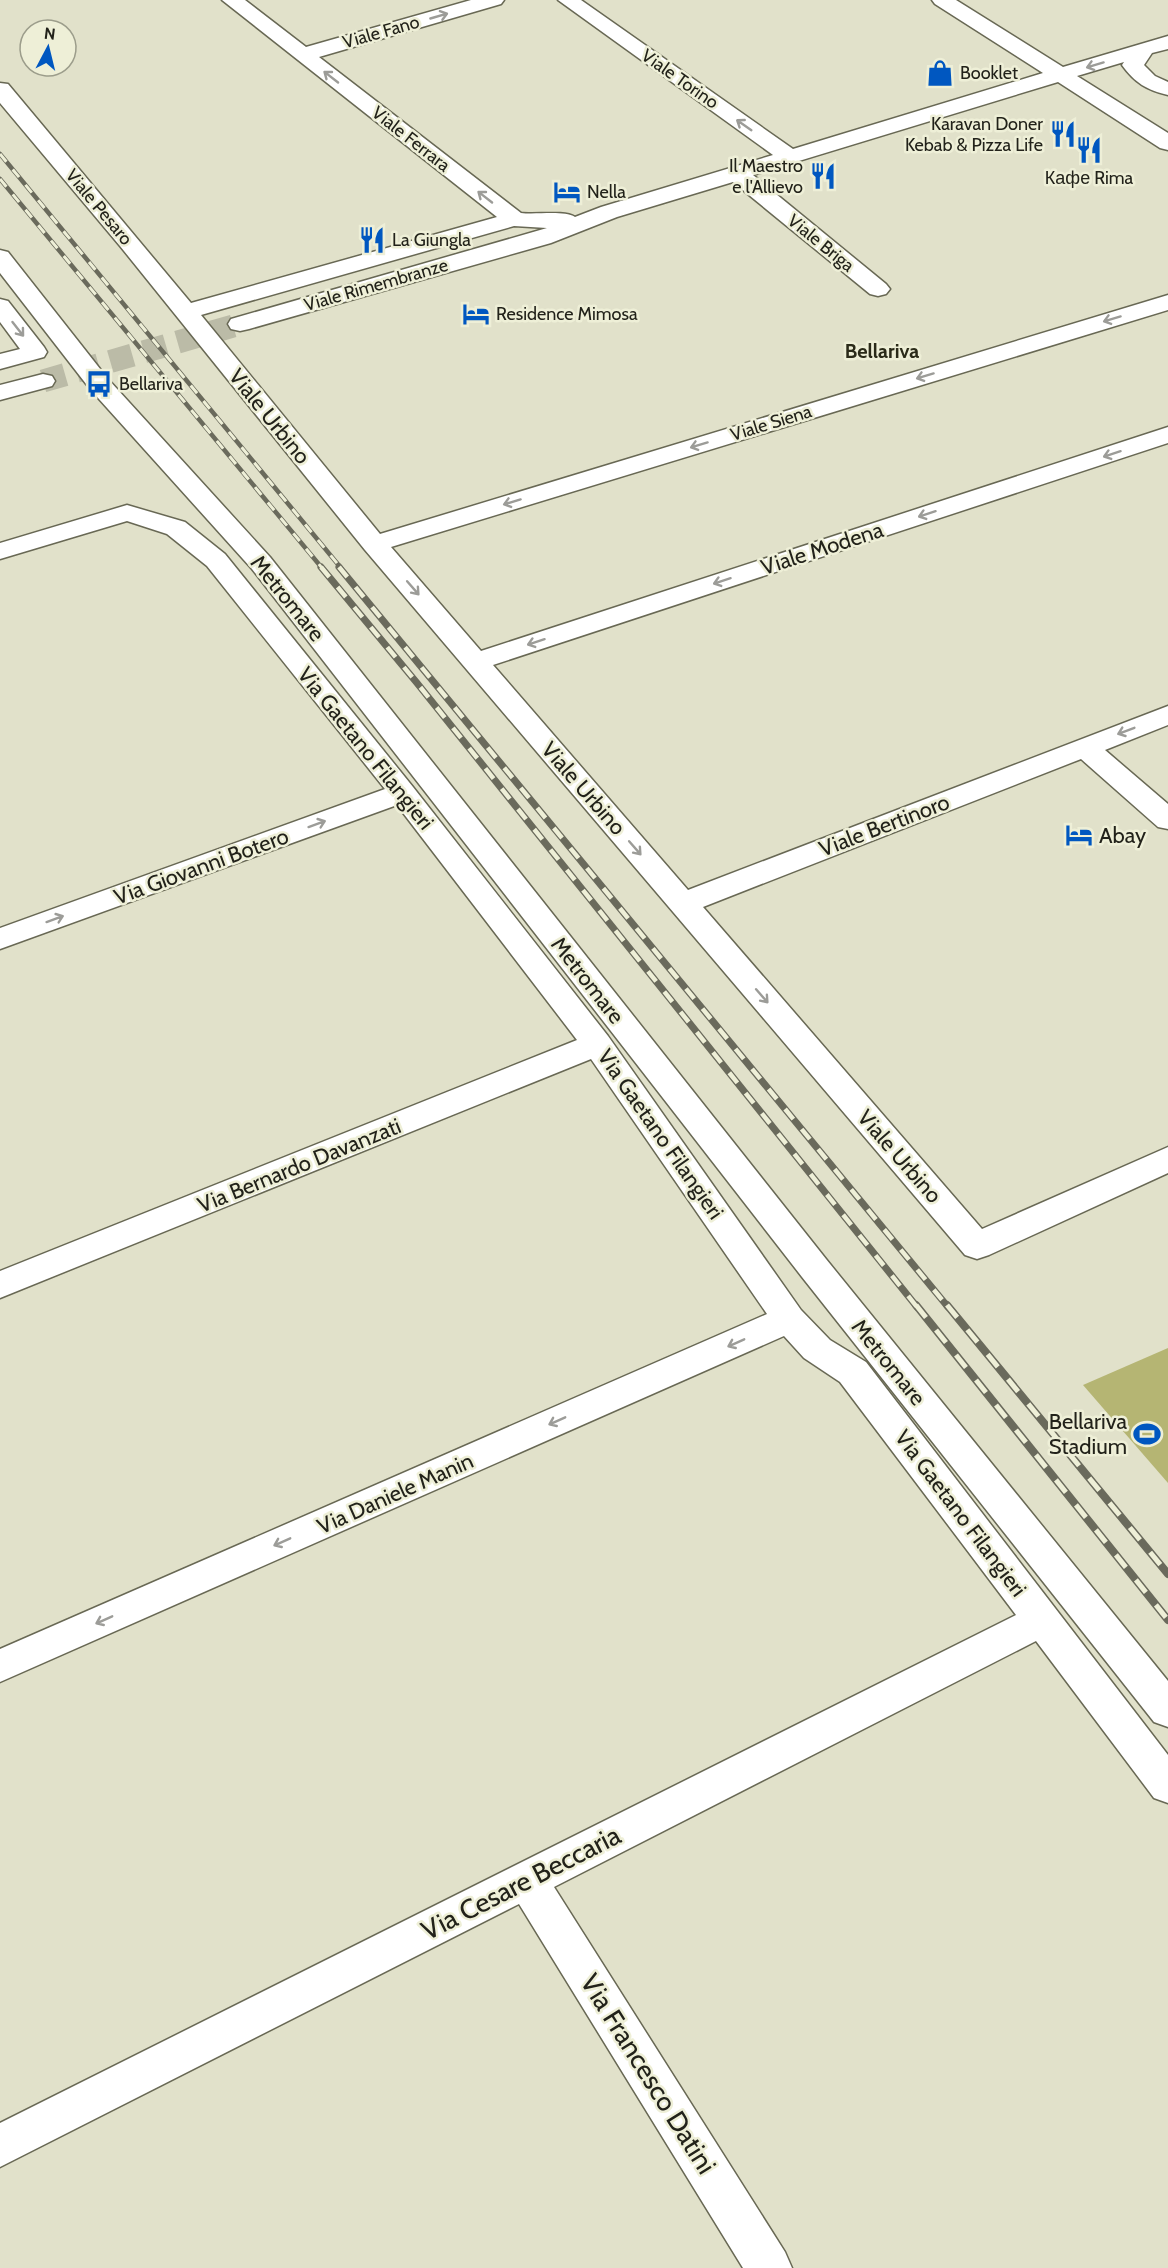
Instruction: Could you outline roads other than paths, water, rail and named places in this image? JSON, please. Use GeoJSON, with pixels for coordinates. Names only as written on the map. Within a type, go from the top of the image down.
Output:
{"type":"FeatureCollection","features":[{"type":"Feature","properties":{"kind":"street","name":"Viale Ferrara"},"geometry":{"type":"LineString","coordinates":[[232,0],[514,219],[559,222],[609,212]]}},
{"type":"Feature","properties":{"kind":"street","name":"Viale Fano"},"geometry":{"type":"LineString","coordinates":[[302,55],[494,0]]}},
{"type":"Feature","properties":{"kind":"street","name":"Viale Torino"},"geometry":{"type":"LineString","coordinates":[[568,0],[792,158]]}},
{"type":"Feature","properties":{"kind":"street"},"geometry":{"type":"LineString","coordinates":[[942,0],[1168,143]]}},
{"type":"Feature","properties":{"kind":"street","name":"Viale Rimembranze"},"geometry":{"type":"LineString","coordinates":[[240,324],[543,238],[609,212],[1168,42]]}},
{"type":"Feature","properties":{"kind":"street"},"geometry":{"type":"LineString","coordinates":[[1145,49],[1133,65],[1140,76],[1161,88],[1168,89]]}},
{"type":"Feature","properties":{"kind":"street","name":"Viale Pesaro"},"geometry":{"type":"LineString","coordinates":[[0,89],[196,326]]}},
{"type":"Feature","properties":{"kind":"street"},"geometry":{"type":"LineString","coordinates":[[1136,123],[1158,116]]}},
{"type":"Feature","properties":{"kind":"street","name":"Viale Briga"},"geometry":{"type":"LineString","coordinates":[[737,174],[878,289]]}},
{"type":"Feature","properties":{"kind":"street"},"geometry":{"type":"LineString","coordinates":[[196,326],[506,222]]}},
{"type":"Feature","properties":{"kind":"street"},"geometry":{"type":"LineString","coordinates":[[196,326],[540,245]]}},
{"type":"Feature","properties":{"kind":"street","name":"Metromare"},"geometry":{"type":"LineString","coordinates":[[0,257],[99,384],[261,563],[806,1258],[1168,1710]]}},
{"type":"Feature","properties":{"kind":"street","name":"Viale Siena"},"geometry":{"type":"LineString","coordinates":[[374,544],[1168,302]]}},
{"type":"Feature","properties":{"kind":"street"},"geometry":{"type":"LineString","coordinates":[[0,306],[35,352],[0,362]]}},
{"type":"Feature","properties":{"kind":"street","name":"Viale Urbino"},"geometry":{"type":"LineString","coordinates":[[196,326],[374,544],[977,1246],[1168,1160]]}},
{"type":"Feature","properties":{"kind":"street"},"geometry":{"type":"LineString","coordinates":[[0,393],[44,381]]}},
{"type":"Feature","properties":{"kind":"street","name":"Viale Modena"},"geometry":{"type":"LineString","coordinates":[[475,662],[1168,435]]}},
{"type":"Feature","properties":{"kind":"street","name":"Via Gaetano Filangieri"},"geometry":{"type":"LineString","coordinates":[[0,551],[127,513],[176,528],[216,560],[403,793],[597,1044],[789,1319],[817,1348],[853,1372],[1168,1786]]}},
{"type":"Feature","properties":{"kind":"street","name":"Viale Bertinoro"},"geometry":{"type":"LineString","coordinates":[[683,903],[1168,715]]}},
{"type":"Feature","properties":{"kind":"street"},"geometry":{"type":"LineString","coordinates":[[1085,747],[1168,820]]}},
{"type":"Feature","properties":{"kind":"street","name":"Via Giovanni Botero"},"geometry":{"type":"LineString","coordinates":[[0,939],[403,793]]}},
{"type":"Feature","properties":{"kind":"street","name":"Via Bernardo Davanzati"},"geometry":{"type":"LineString","coordinates":[[0,1286],[597,1044]]}},
{"type":"Feature","properties":{"kind":"street","name":"Via Daniele Manin"},"geometry":{"type":"LineString","coordinates":[[0,1666],[789,1319]]}},
{"type":"Feature","properties":{"kind":"street","name":"Via Cesare Beccaria"},"geometry":{"type":"LineString","coordinates":[[0,2146],[1042,1620]]}},
{"type":"Feature","properties":{"kind":"street","name":"Via Francesco Datini"},"geometry":{"type":"LineString","coordinates":[[527,1880],[769,2268]]}},
{"type":"Feature","properties":{"kind":"tunnel"},"geometry":{"type":"LineString","coordinates":[[43,381],[240,324]]}},
{"type":"Feature","properties":{"kind":"railway"},"geometry":{"type":"LineString","coordinates":[[0,154],[341,568]]}},
{"type":"Feature","properties":{"kind":"railway"},"geometry":{"type":"LineString","coordinates":[[0,179],[322,568]]}},
{"type":"Feature","properties":{"kind":"railway"},"geometry":{"type":"LineString","coordinates":[[321,567],[417,683],[917,1307]]}},
{"type":"Feature","properties":{"kind":"railway"},"geometry":{"type":"LineString","coordinates":[[339,567],[948,1307]]}},
{"type":"Feature","properties":{"kind":"railway"},"geometry":{"type":"LineString","coordinates":[[916,1305],[1168,1620]]}},
{"type":"Feature","properties":{"kind":"railway"},"geometry":{"type":"LineString","coordinates":[[947,1305],[1168,1574]]}},
{"type":"Feature","properties":{"kind":"place","name":"Booklet"},"geometry":{"type":"Point","coordinates":[940,73]}},
{"type":"Feature","properties":{"kind":"place","name":"Karavan Doner Kebab & Pizza Life"},"geometry":{"type":"Point","coordinates":[1063,134]}},
{"type":"Feature","properties":{"kind":"place","name":"Кафе Rima"},"geometry":{"type":"Point","coordinates":[1089,150]}},
{"type":"Feature","properties":{"kind":"place","name":"Il Maestro e l'Allievo"},"geometry":{"type":"Point","coordinates":[823,176]}},
{"type":"Feature","properties":{"kind":"place","name":"Nella"},"geometry":{"type":"Point","coordinates":[567,192]}},
{"type":"Feature","properties":{"kind":"place","name":"La Giungla"},"geometry":{"type":"Point","coordinates":[372,240]}},
{"type":"Feature","properties":{"kind":"place","name":"Residence Mimosa"},"geometry":{"type":"Point","coordinates":[476,314]}},
{"type":"Feature","properties":{"kind":"place","name":"Bellariva"},"geometry":{"type":"Point","coordinates":[99,384]}},
{"type":"Feature","properties":{"kind":"place","name":"Abay"},"geometry":{"type":"Point","coordinates":[1079,835]}},
{"type":"Feature","properties":{"kind":"place","name":"Bellariva Stadium"},"geometry":{"type":"Point","coordinates":[1147,1434]}},
{"type":"Feature","properties":{"kind":"district","name":"Bellariva"},"geometry":{"type":"Point","coordinates":[882,351]}}]}
